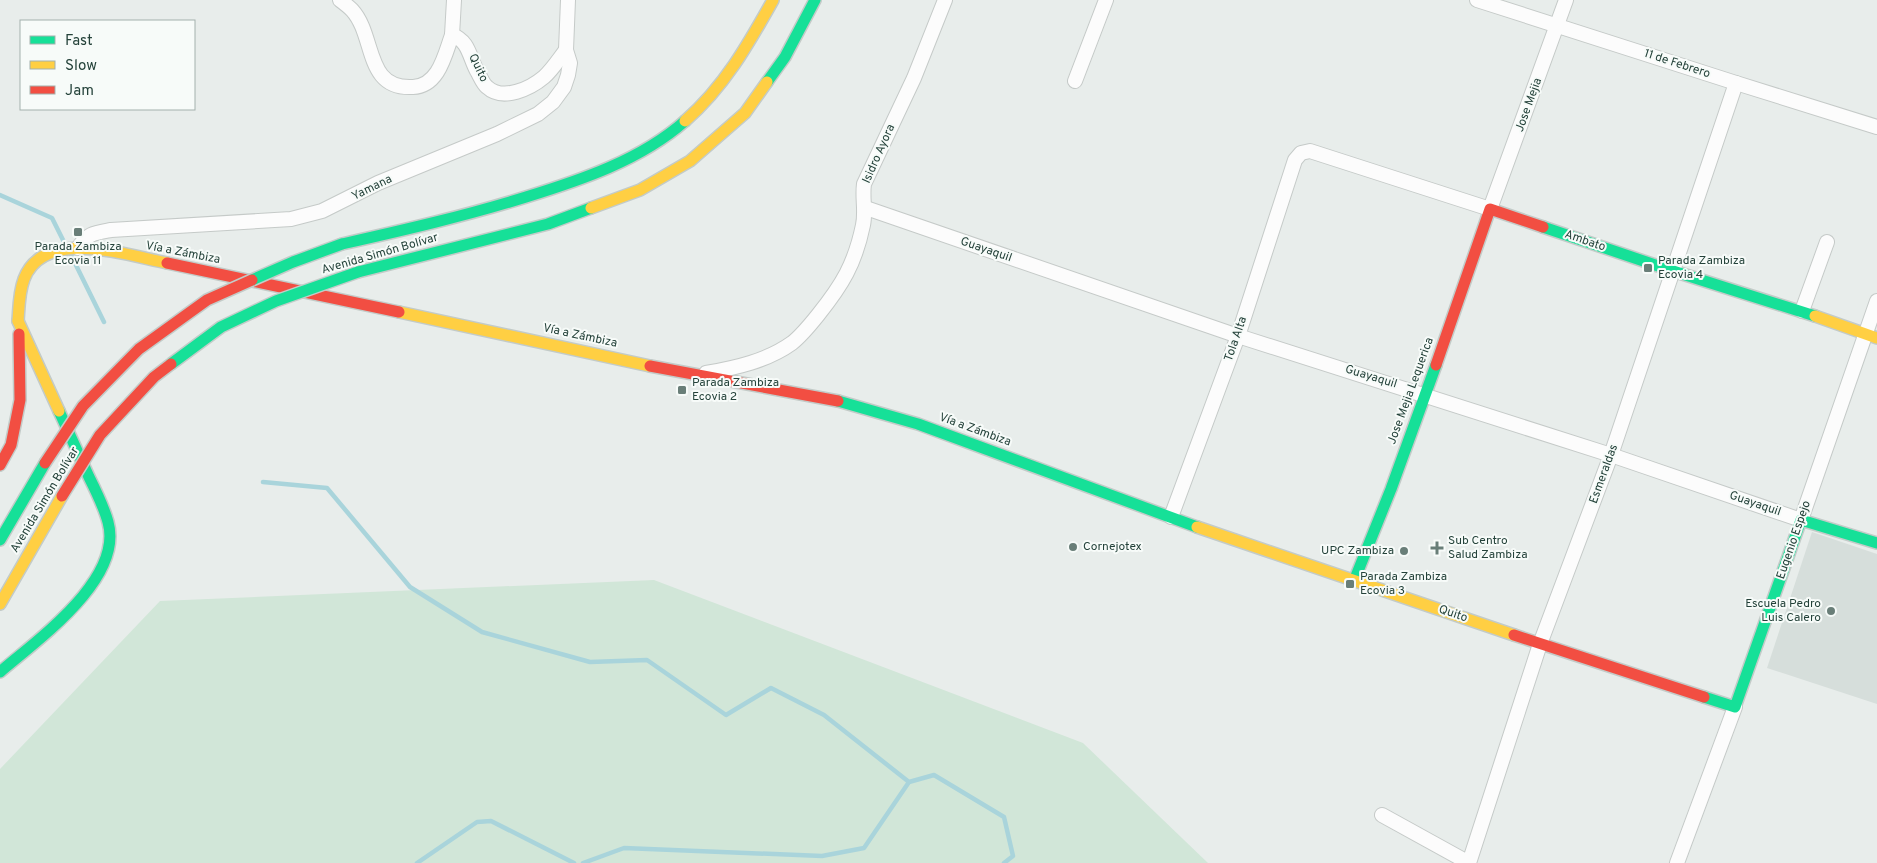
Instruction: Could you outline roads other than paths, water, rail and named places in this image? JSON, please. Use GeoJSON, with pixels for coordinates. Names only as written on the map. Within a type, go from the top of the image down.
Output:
{"type":"FeatureCollection","features":[{"type":"Feature","properties":{"kind":"main road","name":"Avenida Simón Bolívar"},"geometry":{"type":"LineString","coordinates":[[0,540],[44,464],[83,406],[139,349],[207,300],[293,262],[342,244],[480,212],[577,181],[632,156],[664,138],[699,109],[738,63],[774,0]]}},
{"type":"Feature","properties":{"kind":"main road","name":"Avenida Simón Bolívar"},"geometry":{"type":"LineString","coordinates":[[0,604],[62,496],[100,435],[154,377],[221,327],[276,300],[358,272],[548,224],[640,190],[690,161],[745,113],[785,56],[815,0]]}},
{"type":"Feature","properties":{"kind":"main road","name":"Ambato"},"geometry":{"type":"LineString","coordinates":[[1490,209],[1673,271],[1802,311],[1871,336]]}},
{"type":"Feature","properties":{"kind":"main road","name":"Jose Mejia Lequerica"},"geometry":{"type":"LineString","coordinates":[[1354,580],[1426,394],[1490,209]]}},
{"type":"Feature","properties":{"kind":"main road","name":"Vía a Zámbiza"},"geometry":{"type":"LineString","coordinates":[[0,465],[11,445],[20,400],[18,321],[19,301],[24,278],[36,261],[56,250],[78,248],[156,261],[696,375],[833,400],[918,424],[1171,517]]}},
{"type":"Feature","properties":{"kind":"main road"},"geometry":{"type":"LineString","coordinates":[[0,672],[70,612],[101,573],[108,548],[109,524],[100,499],[18,321]]}},
{"type":"Feature","properties":{"kind":"main road","name":"Quito"},"geometry":{"type":"LineString","coordinates":[[1171,517],[1540,644],[1735,708]]}},
{"type":"Feature","properties":{"kind":"main road","name":"Guayaquil"},"geometry":{"type":"LineString","coordinates":[[1801,520],[1877,543]]}},
{"type":"Feature","properties":{"kind":"main road","name":"Eugenio Espejo"},"geometry":{"type":"LineString","coordinates":[[1735,708],[1801,520]]}},
{"type":"Feature","properties":{"kind":"street"},"geometry":{"type":"LineString","coordinates":[[340,0],[352,10],[361,26],[376,67],[389,83],[404,88],[418,87],[435,76],[444,59],[452,35],[454,0]]}},
{"type":"Feature","properties":{"kind":"street","name":"Yamana"},"geometry":{"type":"LineString","coordinates":[[78,248],[85,237],[94,233],[111,230],[291,219],[322,211],[378,184],[497,134],[538,114],[553,102],[564,87],[570,63],[566,50],[568,0]]}},
{"type":"Feature","properties":{"kind":"street","name":"Isidro Ayora"},"geometry":{"type":"LineString","coordinates":[[696,375],[743,365],[766,357],[792,343],[839,289],[851,267],[864,225],[866,208],[862,197],[864,184],[914,78],[945,0]]}},
{"type":"Feature","properties":{"kind":"street"},"geometry":{"type":"LineString","coordinates":[[1075,81],[1106,0]]}},
{"type":"Feature","properties":{"kind":"street","name":"11 de Febrero"},"geometry":{"type":"LineString","coordinates":[[1477,0],[1877,127]]}},
{"type":"Feature","properties":{"kind":"street","name":"Jose Mejia"},"geometry":{"type":"LineString","coordinates":[[1490,209],[1566,0]]}},
{"type":"Feature","properties":{"kind":"street","name":"Quito"},"geometry":{"type":"LineString","coordinates":[[452,35],[459,37],[465,43],[487,87],[495,92],[504,93],[522,90],[544,77],[566,50]]}},
{"type":"Feature","properties":{"kind":"street","name":"Esmeraldas"},"geometry":{"type":"LineString","coordinates":[[1469,863],[1540,644],[1611,455],[1736,83]]}},
{"type":"Feature","properties":{"kind":"street","name":"Ambato"},"geometry":{"type":"LineString","coordinates":[[1295,160],[1300,153],[1310,151],[1490,209]]}},
{"type":"Feature","properties":{"kind":"street","name":"Tola Alta"},"geometry":{"type":"LineString","coordinates":[[1171,517],[1238,336],[1295,160]]}},
{"type":"Feature","properties":{"kind":"street","name":"Guayaquil"},"geometry":{"type":"LineString","coordinates":[[866,208],[1238,336],[1426,394],[1801,520]]}},
{"type":"Feature","properties":{"kind":"street"},"geometry":{"type":"LineString","coordinates":[[1802,311],[1827,242]]}},
{"type":"Feature","properties":{"kind":"street","name":"Eugenio Espejo"},"geometry":{"type":"LineString","coordinates":[[1801,520],[1871,336],[1877,301]]}},
{"type":"Feature","properties":{"kind":"street","name":"Eugenio Espejo"},"geometry":{"type":"LineString","coordinates":[[1677,863],[1735,708]]}},
{"type":"Feature","properties":{"kind":"street"},"geometry":{"type":"LineString","coordinates":[[1382,815],[1469,863]]}},
{"type":"Feature","properties":{"kind":"waterway"},"geometry":{"type":"LineString","coordinates":[[0,195],[52,218],[65,244]]}},
{"type":"Feature","properties":{"kind":"waterway"},"geometry":{"type":"LineString","coordinates":[[70,253],[104,322]]}},
{"type":"Feature","properties":{"kind":"waterway"},"geometry":{"type":"LineString","coordinates":[[263,482],[327,488],[410,587],[482,632],[590,662],[647,660],[726,715],[771,688],[824,715],[909,782],[934,775],[1004,817],[1013,856],[1004,863]]}},
{"type":"Feature","properties":{"kind":"waterway"},"geometry":{"type":"LineString","coordinates":[[583,863],[624,848],[822,856],[864,848],[909,782]]}},
{"type":"Feature","properties":{"kind":"waterway"},"geometry":{"type":"LineString","coordinates":[[417,863],[477,822],[491,821],[574,863]]}},
{"type":"Feature","properties":{"kind":"place","name":"Parada Zambiza Ecovia 11"},"geometry":{"type":"Point","coordinates":[78,232]}},
{"type":"Feature","properties":{"kind":"place","name":"Parada Zambiza Ecovia 4"},"geometry":{"type":"Point","coordinates":[1648,268]}},
{"type":"Feature","properties":{"kind":"place","name":"Parada Zambiza Ecovia 2"},"geometry":{"type":"Point","coordinates":[682,390]}},
{"type":"Feature","properties":{"kind":"place","name":"Cornejotex"},"geometry":{"type":"Point","coordinates":[1073,547]}},
{"type":"Feature","properties":{"kind":"place","name":"Sub Centro Salud Zambiza"},"geometry":{"type":"Point","coordinates":[1437,548]}},
{"type":"Feature","properties":{"kind":"place","name":"UPC Zambiza"},"geometry":{"type":"Point","coordinates":[1404,551]}},
{"type":"Feature","properties":{"kind":"place","name":"Parada Zambiza Ecovia 3"},"geometry":{"type":"Point","coordinates":[1350,584]}},
{"type":"Feature","properties":{"kind":"place","name":"Escuela Pedro Luis Calero"},"geometry":{"type":"Point","coordinates":[1831,611]}}]}
